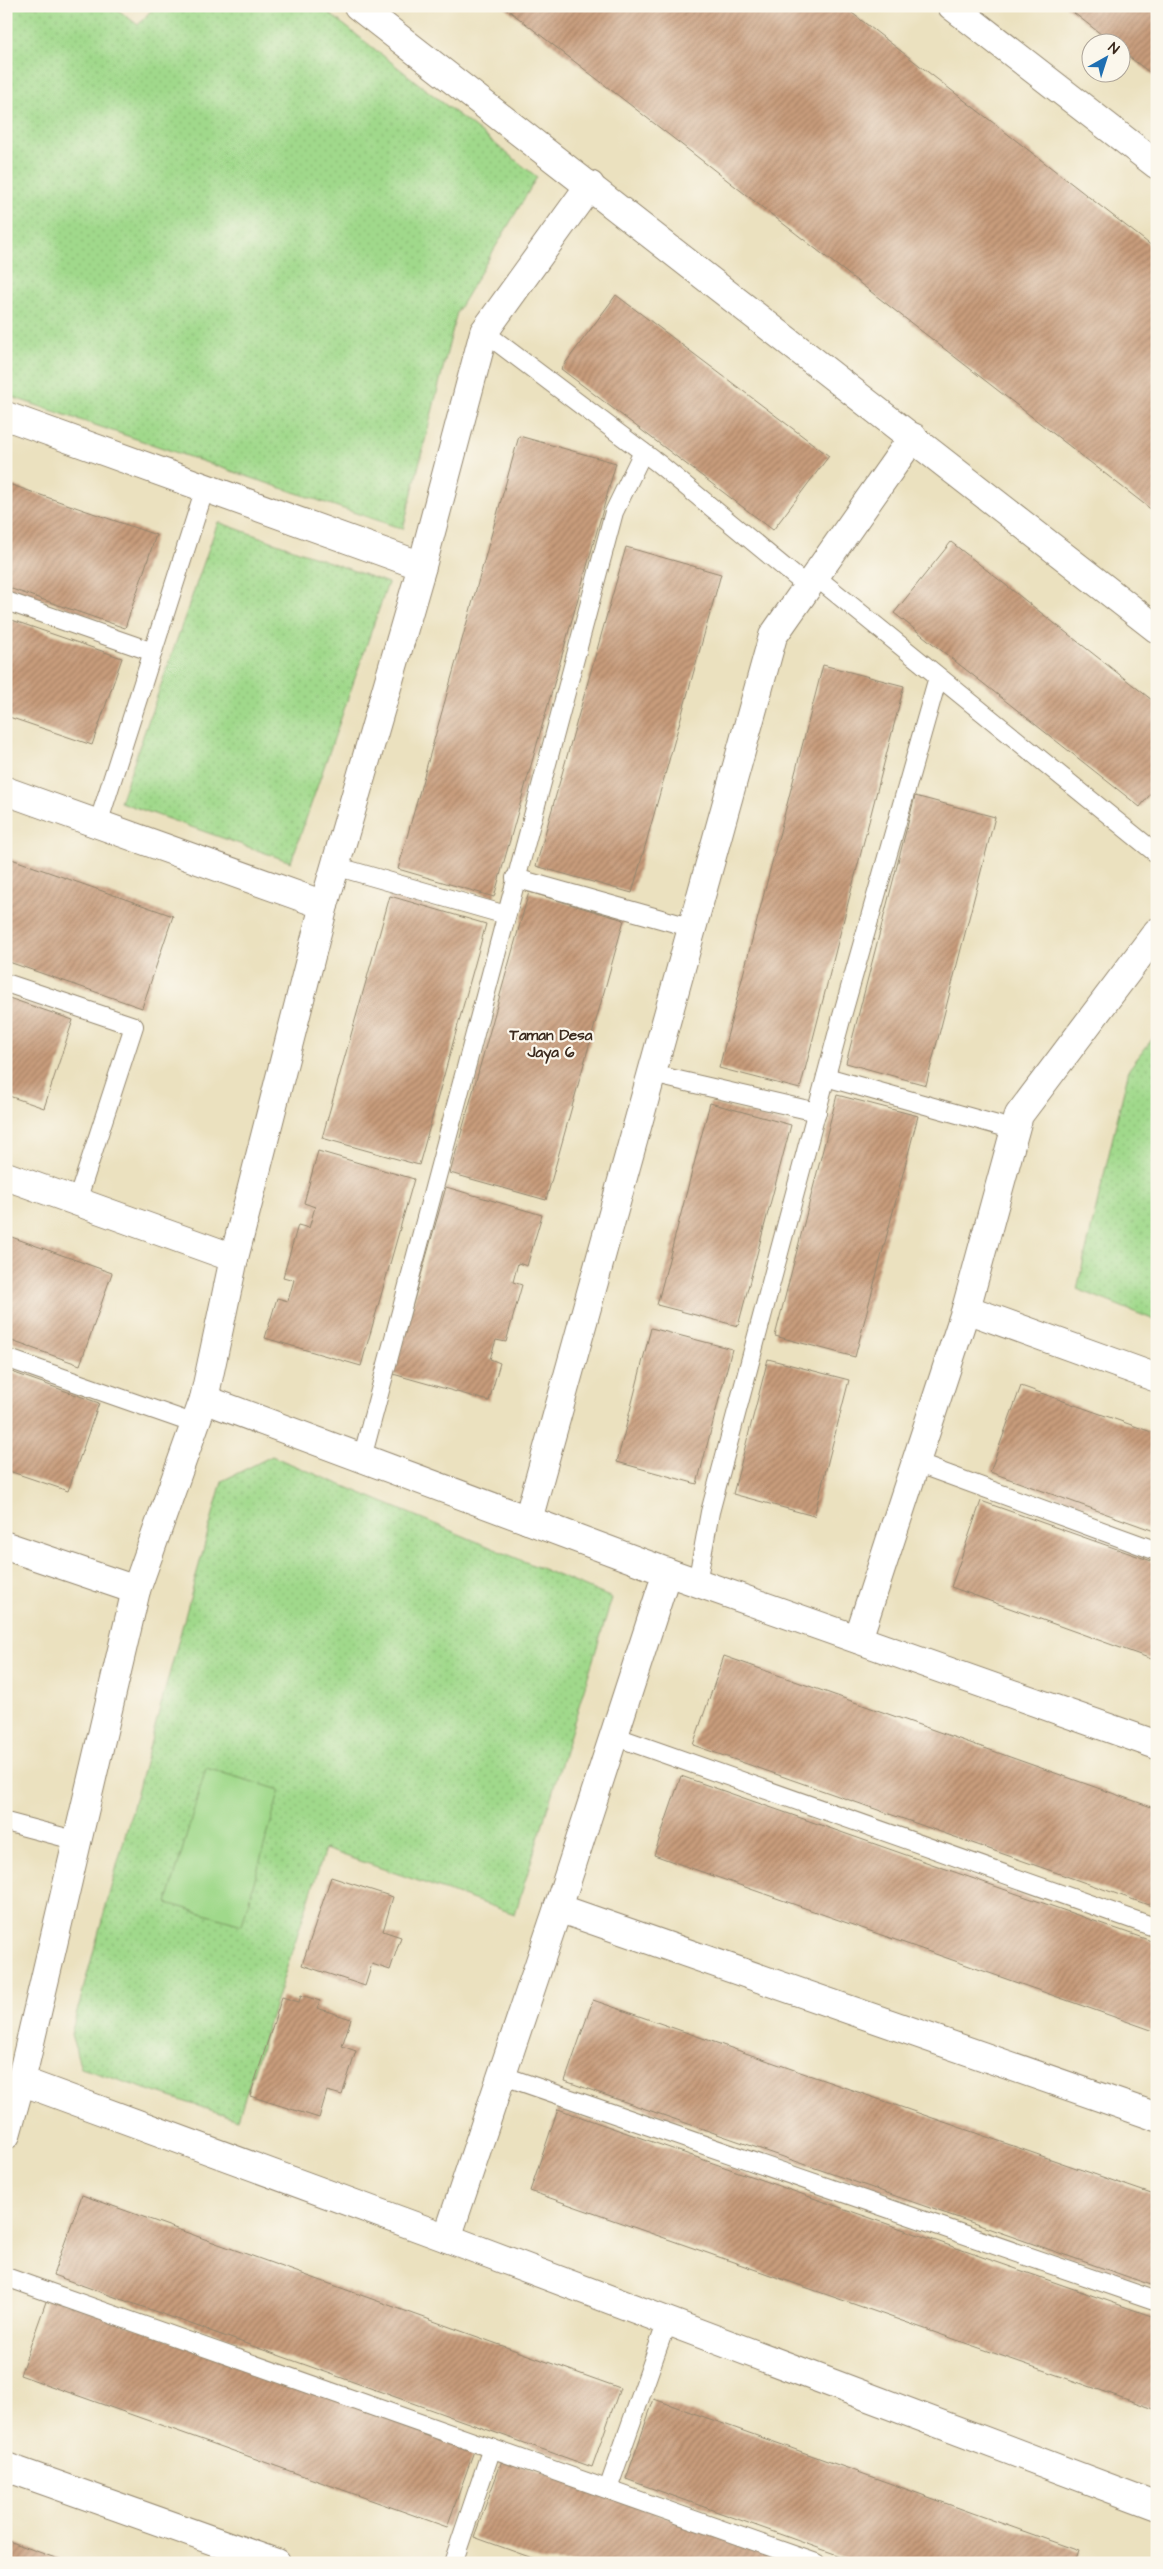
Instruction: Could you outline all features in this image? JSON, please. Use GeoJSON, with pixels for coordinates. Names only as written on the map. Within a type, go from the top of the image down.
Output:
{"type":"FeatureCollection","features":[{"type":"Feature","properties":{"kind":"street"},"geometry":{"type":"LineString","coordinates":[[358,6],[1157,629]]}},
{"type":"Feature","properties":{"kind":"street"},"geometry":{"type":"LineString","coordinates":[[952,6],[1157,165]]}},
{"type":"Feature","properties":{"kind":"street"},"geometry":{"type":"LineString","coordinates":[[6,2136],[21,2081],[136,1590],[199,1412],[234,1258],[324,905],[422,566],[484,332],[590,185]]}},
{"type":"Feature","properties":{"kind":"street"},"geometry":{"type":"LineString","coordinates":[[6,416],[422,566]]}},
{"type":"Feature","properties":{"kind":"street"},"geometry":{"type":"LineString","coordinates":[[528,1520],[773,636],[913,437]]}},
{"type":"Feature","properties":{"kind":"street"},"geometry":{"type":"LineString","coordinates":[[6,791],[324,905]]}},
{"type":"Feature","properties":{"kind":"street"},"geometry":{"type":"LineString","coordinates":[[858,1639],[966,1309],[1019,1115],[1157,932]]}},
{"type":"Feature","properties":{"kind":"street"},"geometry":{"type":"LineString","coordinates":[[6,1176],[234,1258]]}},
{"type":"Feature","properties":{"kind":"street"},"geometry":{"type":"LineString","coordinates":[[966,1309],[1157,1378]]}},
{"type":"Feature","properties":{"kind":"street"},"geometry":{"type":"LineString","coordinates":[[199,1412],[362,1458],[697,1583],[1157,1745]]}},
{"type":"Feature","properties":{"kind":"street"},"geometry":{"type":"LineString","coordinates":[[6,1546],[136,1590]]}},
{"type":"Feature","properties":{"kind":"street"},"geometry":{"type":"LineString","coordinates":[[447,2238],[558,1908],[667,1572]]}},
{"type":"Feature","properties":{"kind":"street"},"geometry":{"type":"LineString","coordinates":[[558,1908],[1157,2118]]}},
{"type":"Feature","properties":{"kind":"street"},"geometry":{"type":"LineString","coordinates":[[21,2081],[447,2238],[1157,2506]]}},
{"type":"Feature","properties":{"kind":"street"},"geometry":{"type":"LineString","coordinates":[[6,2467],[276,2563]]}},
{"type":"Feature","properties":{"kind":"lane"},"geometry":{"type":"LineString","coordinates":[[484,332],[938,677],[1157,854]]}},
{"type":"Feature","properties":{"kind":"lane"},"geometry":{"type":"LineString","coordinates":[[362,1458],[614,512],[643,452]]}},
{"type":"Feature","properties":{"kind":"lane"},"geometry":{"type":"LineString","coordinates":[[98,824],[205,488]]}},
{"type":"Feature","properties":{"kind":"lane"},"geometry":{"type":"LineString","coordinates":[[6,602],[153,652]]}},
{"type":"Feature","properties":{"kind":"lane"},"geometry":{"type":"LineString","coordinates":[[697,1583],[710,1512],[826,1077],[938,677]]}},
{"type":"Feature","properties":{"kind":"lane"},"geometry":{"type":"LineString","coordinates":[[335,866],[506,915]]}},
{"type":"Feature","properties":{"kind":"lane"},"geometry":{"type":"LineString","coordinates":[[515,878],[693,928]]}},
{"type":"Feature","properties":{"kind":"lane"},"geometry":{"type":"LineString","coordinates":[[6,983],[134,1026],[76,1201]]}},
{"type":"Feature","properties":{"kind":"lane"},"geometry":{"type":"LineString","coordinates":[[652,1074],[817,1112]]}},
{"type":"Feature","properties":{"kind":"lane"},"geometry":{"type":"LineString","coordinates":[[826,1077],[1015,1130]]}},
{"type":"Feature","properties":{"kind":"lane"},"geometry":{"type":"LineString","coordinates":[[6,1358],[199,1412]]}},
{"type":"Feature","properties":{"kind":"lane"},"geometry":{"type":"LineString","coordinates":[[916,1463],[1157,1551]]}},
{"type":"Feature","properties":{"kind":"lane"},"geometry":{"type":"LineString","coordinates":[[614,1736],[1157,1928]]}},
{"type":"Feature","properties":{"kind":"lane"},"geometry":{"type":"LineString","coordinates":[[6,1822],[78,1840]]}},
{"type":"Feature","properties":{"kind":"lane"},"geometry":{"type":"LineString","coordinates":[[502,2075],[1157,2301]]}},
{"type":"Feature","properties":{"kind":"lane"},"geometry":{"type":"LineString","coordinates":[[6,2277],[816,2563]]}},
{"type":"Feature","properties":{"kind":"lane"},"geometry":{"type":"LineString","coordinates":[[608,2489],[667,2321]]}},
{"type":"Feature","properties":{"kind":"lane"},"geometry":{"type":"LineString","coordinates":[[453,2563],[492,2448]]}},
{"type":"Feature","properties":{"kind":"green space"},"geometry":{"type":"Polygon","coordinates":[[[6,6],[113,6],[138,25],[155,6],[320,6],[537,177],[457,312],[403,529],[6,395],[6,6]]]}},
{"type":"Feature","properties":{"kind":"green space"},"geometry":{"type":"Polygon","coordinates":[[[218,522],[388,583],[291,862],[120,802],[218,522]]]}},
{"type":"Feature","properties":{"kind":"green space"},"geometry":{"type":"Polygon","coordinates":[[[1157,1033],[1157,1321],[1077,1289],[1129,1069],[1157,1033]]]}},
{"type":"Feature","properties":{"kind":"green space"},"geometry":{"type":"Polygon","coordinates":[[[272,1456],[612,1598],[515,1914],[325,1849],[238,2119],[81,2068],[71,2034],[222,1481],[272,1456]]]}},
{"type":"Feature","properties":{"kind":"green space"},"geometry":{"type":"Polygon","coordinates":[[[206,1768],[280,1790],[242,1925],[167,1903],[206,1768]]]}},
{"type":"Feature","properties":{"kind":"building"},"geometry":{"type":"Polygon","coordinates":[[[503,6],[843,6],[1157,250],[1157,514],[503,6]]]}},
{"type":"Feature","properties":{"kind":"building"},"geometry":{"type":"Polygon","coordinates":[[[1065,6],[1157,6],[1157,78],[1130,58],[1130,32],[1098,32],[1065,6]]]}},
{"type":"Feature","properties":{"kind":"building"},"geometry":{"type":"Polygon","coordinates":[[[616,295],[829,456],[773,530],[561,369],[616,295]]]}},
{"type":"Feature","properties":{"kind":"building"},"geometry":{"type":"Polygon","coordinates":[[[519,436],[616,463],[494,897],[398,869],[519,436]]]}},
{"type":"Feature","properties":{"kind":"building"},"geometry":{"type":"Polygon","coordinates":[[[6,483],[156,535],[125,628],[6,587],[6,483]]]}},
{"type":"Feature","properties":{"kind":"building"},"geometry":{"type":"Polygon","coordinates":[[[951,542],[1157,704],[1157,786],[1140,807],[894,613],[951,542]]]}},
{"type":"Feature","properties":{"kind":"building"},"geometry":{"type":"Polygon","coordinates":[[[626,547],[721,574],[632,893],[536,866],[626,547]]]}},
{"type":"Feature","properties":{"kind":"building"},"geometry":{"type":"Polygon","coordinates":[[[6,618],[122,658],[92,745],[6,716],[6,618]]]}},
{"type":"Feature","properties":{"kind":"building"},"geometry":{"type":"Polygon","coordinates":[[[823,665],[904,686],[800,1089],[719,1068],[823,665]]]}},
{"type":"Feature","properties":{"kind":"building"},"geometry":{"type":"Polygon","coordinates":[[[915,796],[995,817],[926,1085],[846,1063],[915,796]]]}},
{"type":"Feature","properties":{"kind":"building"},"geometry":{"type":"Polygon","coordinates":[[[6,857],[173,916],[142,1008],[6,961],[6,857]]]}},
{"type":"Feature","properties":{"kind":"building"},"geometry":{"type":"Polygon","coordinates":[[[529,892],[624,920],[546,1200],[450,1173],[529,892]]]}},
{"type":"Feature","properties":{"kind":"building"},"geometry":{"type":"Polygon","coordinates":[[[390,896],[486,924],[419,1165],[322,1138],[390,896]]]}},
{"type":"Feature","properties":{"kind":"building"},"geometry":{"type":"Polygon","coordinates":[[[6,997],[73,1020],[44,1108],[6,1095],[6,997]]]}},
{"type":"Feature","properties":{"kind":"building"},"geometry":{"type":"Polygon","coordinates":[[[837,1095],[918,1116],[855,1357],[775,1336],[837,1095]]]}},
{"type":"Feature","properties":{"kind":"building"},"geometry":{"type":"Polygon","coordinates":[[[710,1103],[791,1125],[738,1326],[657,1305],[710,1103]]]}},
{"type":"Feature","properties":{"kind":"building"},"geometry":{"type":"Polygon","coordinates":[[[318,1151],[414,1179],[361,1366],[265,1338],[277,1298],[288,1301],[294,1280],[283,1277],[298,1225],[309,1228],[315,1207],[304,1203],[318,1151]]]}},
{"type":"Feature","properties":{"kind":"building"},"geometry":{"type":"Polygon","coordinates":[[[446,1187],[542,1215],[527,1266],[518,1263],[513,1282],[522,1285],[506,1342],[496,1340],[490,1359],[500,1363],[489,1401],[393,1374],[446,1187]]]}},
{"type":"Feature","properties":{"kind":"building"},"geometry":{"type":"Polygon","coordinates":[[[6,1235],[112,1273],[80,1365],[6,1339],[6,1235]]]}},
{"type":"Feature","properties":{"kind":"building"},"geometry":{"type":"Polygon","coordinates":[[[651,1328],[732,1349],[697,1484],[617,1462],[651,1328]]]}},
{"type":"Feature","properties":{"kind":"building"},"geometry":{"type":"Polygon","coordinates":[[[768,1359],[849,1380],[814,1516],[733,1494],[768,1359]]]}},
{"type":"Feature","properties":{"kind":"building"},"geometry":{"type":"Polygon","coordinates":[[[6,1370],[99,1403],[68,1491],[6,1470],[6,1370]]]}},
{"type":"Feature","properties":{"kind":"building"},"geometry":{"type":"Polygon","coordinates":[[[1021,1386],[1157,1434],[1157,1532],[990,1472],[1021,1386]]]}},
{"type":"Feature","properties":{"kind":"building"},"geometry":{"type":"Polygon","coordinates":[[[981,1501],[1157,1563],[1157,1661],[951,1587],[981,1501]]]}},
{"type":"Feature","properties":{"kind":"building"},"geometry":{"type":"Polygon","coordinates":[[[724,1656],[1157,1809],[1157,1908],[693,1745],[724,1656]]]}},
{"type":"Feature","properties":{"kind":"building"},"geometry":{"type":"Polygon","coordinates":[[[681,1776],[1157,1943],[1157,2032],[654,1855],[681,1776]]]}},
{"type":"Feature","properties":{"kind":"building"},"geometry":{"type":"Polygon","coordinates":[[[331,1877],[393,1897],[383,1931],[401,1937],[390,1970],[372,1964],[365,1986],[302,1965],[331,1877]]]}},
{"type":"Feature","properties":{"kind":"building"},"geometry":{"type":"Polygon","coordinates":[[[301,1995],[320,2001],[317,2008],[351,2019],[342,2046],[356,2051],[342,2095],[327,2091],[319,2118],[250,2096],[282,1997],[299,2002],[301,1995]]]}},
{"type":"Feature","properties":{"kind":"building"},"geometry":{"type":"Polygon","coordinates":[[[593,2000],[1157,2196],[1157,2287],[565,2081],[593,2000]]]}},
{"type":"Feature","properties":{"kind":"building"},"geometry":{"type":"Polygon","coordinates":[[[558,2109],[1157,2318],[1157,2410],[530,2191],[558,2109]]]}},
{"type":"Feature","properties":{"kind":"building"},"geometry":{"type":"Polygon","coordinates":[[[82,2195],[620,2388],[592,2467],[53,2275],[82,2195]]]}},
{"type":"Feature","properties":{"kind":"building"},"geometry":{"type":"Polygon","coordinates":[[[48,2296],[475,2448],[447,2527],[20,2375],[48,2296]]]}},
{"type":"Feature","properties":{"kind":"building"},"geometry":{"type":"Polygon","coordinates":[[[654,2399],[1079,2551],[1075,2563],[860,2563],[626,2479],[654,2399]]]}},
{"type":"Feature","properties":{"kind":"building"},"geometry":{"type":"Polygon","coordinates":[[[503,2458],[796,2563],[546,2563],[474,2537],[503,2458]]]}},
{"type":"Feature","properties":{"kind":"building"},"geometry":{"type":"Polygon","coordinates":[[[6,2540],[69,2563],[6,2563],[6,2540]]]}},
{"type":"Feature","properties":{"kind":"district","name":"Taman Desa Jaya 6"},"geometry":{"type":"Point","coordinates":[551,1044]}}]}
